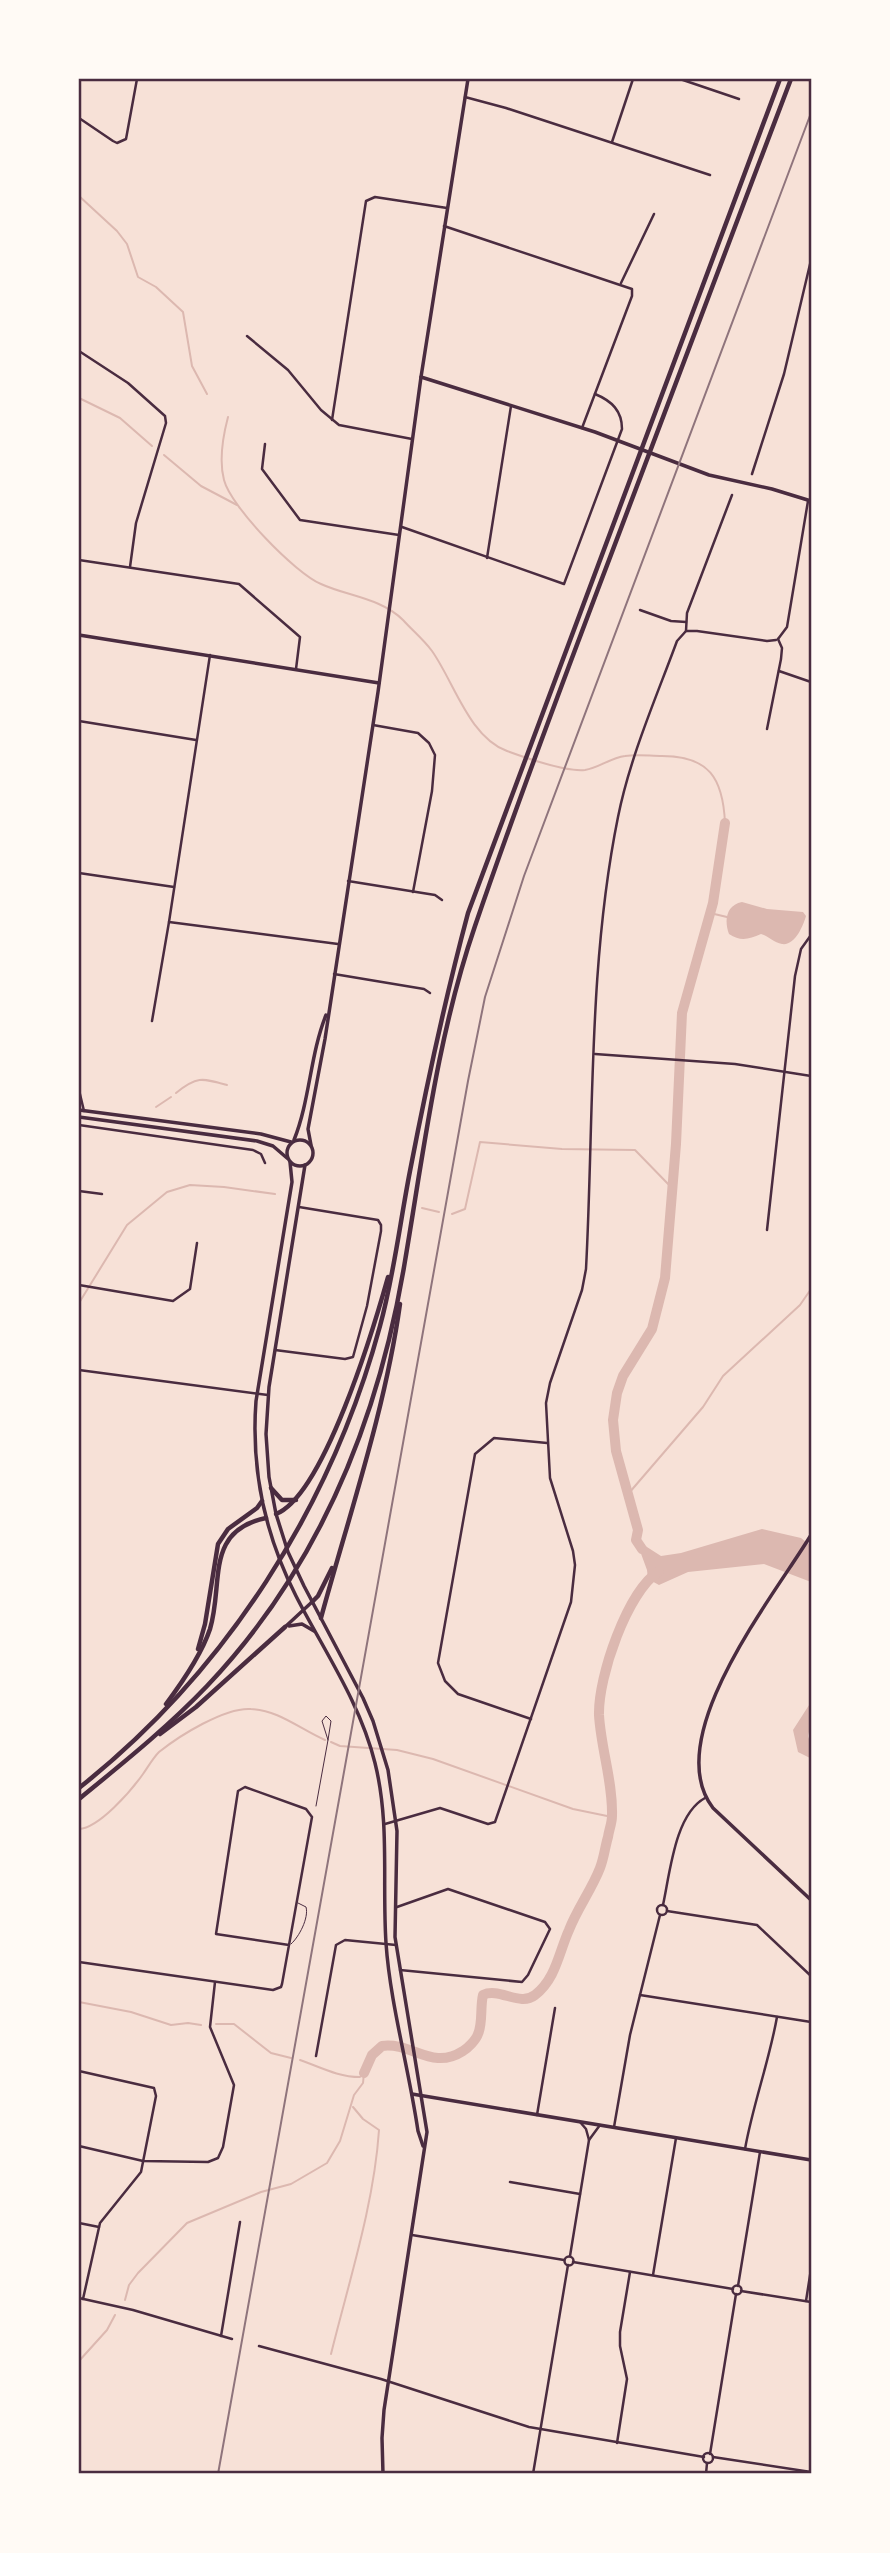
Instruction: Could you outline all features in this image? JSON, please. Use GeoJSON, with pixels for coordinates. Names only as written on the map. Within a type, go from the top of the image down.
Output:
{"type":"FeatureCollection","features":[{"type":"Feature","properties":{"kind":"highway"},"geometry":{"type":"LineString","coordinates":[[79,1788],[153,1722],[210,1659],[279,1563],[312,1504],[341,1441],[362,1386],[384,1310],[434,1045],[468,913],[780,79]]}},
{"type":"Feature","properties":{"kind":"highway"},"geometry":{"type":"LineString","coordinates":[[321,1618],[385,1382],[442,1048],[472,934],[542,737],[791,79]]}},
{"type":"Feature","properties":{"kind":"highway"},"geometry":{"type":"LineString","coordinates":[[276,1514],[296,1500],[331,1437],[357,1377],[395,1253]]}},
{"type":"Feature","properties":{"kind":"highway"},"geometry":{"type":"LineString","coordinates":[[140,1749],[206,1687],[250,1635],[290,1579],[322,1524],[351,1463],[369,1414],[388,1347],[405,1265]]}},
{"type":"Feature","properties":{"kind":"highway"},"geometry":{"type":"LineString","coordinates":[[271,1488],[282,1500],[296,1500]]}},
{"type":"Feature","properties":{"kind":"highway"},"geometry":{"type":"LineString","coordinates":[[197,1653],[205,1624],[218,1544],[228,1529],[257,1508],[262,1501]]}},
{"type":"Feature","properties":{"kind":"highway"},"geometry":{"type":"LineString","coordinates":[[153,1722],[178,1687],[211,1625],[220,1557],[225,1544],[243,1525],[266,1518]]}},
{"type":"Feature","properties":{"kind":"highway"},"geometry":{"type":"LineString","coordinates":[[312,1602],[324,1586],[336,1561]]}},
{"type":"Feature","properties":{"kind":"highway"},"geometry":{"type":"LineString","coordinates":[[79,1799],[196,1707],[285,1627]]}},
{"type":"Feature","properties":{"kind":"main road"},"geometry":{"type":"LineString","coordinates":[[383,2474],[382,2424],[427,2132],[396,1945],[396,1822],[386,1762],[373,1721],[349,1670],[303,1586],[276,1514],[267,1443],[268,1395],[297,1207],[305,1165],[313,1156],[308,1129],[325,1039],[373,725],[421,377],[468,79]]}},
{"type":"Feature","properties":{"kind":"main road"},"geometry":{"type":"LineString","coordinates":[[421,377],[595,432],[709,474],[810,501]]}},
{"type":"Feature","properties":{"kind":"main road"},"geometry":{"type":"LineString","coordinates":[[79,635],[379,683]]}},
{"type":"Feature","properties":{"kind":"main road"},"geometry":{"type":"LineString","coordinates":[[328,1010],[313,1058],[301,1121],[287,1149],[292,1182],[257,1393],[255,1451],[262,1501],[274,1544],[297,1597],[349,1694],[371,1751],[380,1788],[385,1824],[386,1945],[423,2148]]}},
{"type":"Feature","properties":{"kind":"main road"},"geometry":{"type":"LineString","coordinates":[[81,1110],[293,1141],[303,1140],[311,1145]]}},
{"type":"Feature","properties":{"kind":"main road"},"geometry":{"type":"LineString","coordinates":[[79,1117],[265,1143],[276,1147],[297,1166],[305,1165]]}},
{"type":"Feature","properties":{"kind":"main road"},"geometry":{"type":"LineString","coordinates":[[265,1338],[276,1343]]}},
{"type":"Feature","properties":{"kind":"main road"},"geometry":{"type":"LineString","coordinates":[[266,1518],[276,1514]]}},
{"type":"Feature","properties":{"kind":"main road"},"geometry":{"type":"LineString","coordinates":[[811,1535],[735,1654],[717,1690],[702,1735],[697,1769],[705,1798],[721,1817],[811,1900]]}},
{"type":"Feature","properties":{"kind":"main road"},"geometry":{"type":"LineString","coordinates":[[285,1627],[312,1602]]}},
{"type":"Feature","properties":{"kind":"main road"},"geometry":{"type":"LineString","coordinates":[[285,1627],[302,1624],[316,1632]]}},
{"type":"Feature","properties":{"kind":"main road"},"geometry":{"type":"LineString","coordinates":[[390,1972],[400,1970]]}},
{"type":"Feature","properties":{"kind":"main road"},"geometry":{"type":"LineString","coordinates":[[412,2094],[811,2160]]}},
{"type":"Feature","properties":{"kind":"street"},"geometry":{"type":"LineString","coordinates":[[79,118],[117,143],[126,139],[137,79]]}},
{"type":"Feature","properties":{"kind":"street"},"geometry":{"type":"LineString","coordinates":[[611,144],[633,79]]}},
{"type":"Feature","properties":{"kind":"street"},"geometry":{"type":"LineString","coordinates":[[680,79],[739,99]]}},
{"type":"Feature","properties":{"kind":"street"},"geometry":{"type":"LineString","coordinates":[[465,97],[709,175]]}},
{"type":"Feature","properties":{"kind":"street"},"geometry":{"type":"LineString","coordinates":[[332,420],[366,201],[375,197],[447,208]]}},
{"type":"Feature","properties":{"kind":"street"},"geometry":{"type":"LineString","coordinates":[[621,284],[654,214]]}},
{"type":"Feature","properties":{"kind":"street"},"geometry":{"type":"LineString","coordinates":[[444,226],[632,289],[632,296],[582,428]]}},
{"type":"Feature","properties":{"kind":"street"},"geometry":{"type":"LineString","coordinates":[[752,474],[784,374],[811,260]]}},
{"type":"Feature","properties":{"kind":"street"},"geometry":{"type":"LineString","coordinates":[[247,336],[288,370],[321,411],[332,420],[348,428],[412,439]]}},
{"type":"Feature","properties":{"kind":"street"},"geometry":{"type":"LineString","coordinates":[[79,351],[128,383],[165,416],[166,424],[136,523],[130,567]]}},
{"type":"Feature","properties":{"kind":"street"},"geometry":{"type":"LineString","coordinates":[[400,527],[564,584],[622,429],[621,418],[615,407],[595,394]]}},
{"type":"Feature","properties":{"kind":"street"},"geometry":{"type":"LineString","coordinates":[[487,558],[511,406]]}},
{"type":"Feature","properties":{"kind":"street"},"geometry":{"type":"LineString","coordinates":[[265,444],[262,469],[300,520],[399,536]]}},
{"type":"Feature","properties":{"kind":"street"},"geometry":{"type":"LineString","coordinates":[[385,1824],[440,1808],[488,1824],[497,1819],[571,1602],[574,1584],[573,1551],[550,1478],[547,1392],[584,1280],[602,916],[618,816],[638,746],[677,640],[686,631],[687,613],[732,495]]}},
{"type":"Feature","properties":{"kind":"street"},"geometry":{"type":"LineString","coordinates":[[686,631],[767,641],[778,639],[785,633],[810,501]]}},
{"type":"Feature","properties":{"kind":"street"},"geometry":{"type":"LineString","coordinates":[[79,559],[244,586],[300,637],[296,669]]}},
{"type":"Feature","properties":{"kind":"street"},"geometry":{"type":"LineString","coordinates":[[640,610],[671,621],[686,622]]}},
{"type":"Feature","properties":{"kind":"street"},"geometry":{"type":"LineString","coordinates":[[767,729],[782,650],[778,639]]}},
{"type":"Feature","properties":{"kind":"street"},"geometry":{"type":"LineString","coordinates":[[152,1021],[210,655]]}},
{"type":"Feature","properties":{"kind":"street"},"geometry":{"type":"LineString","coordinates":[[779,671],[811,682]]}},
{"type":"Feature","properties":{"kind":"street"},"geometry":{"type":"LineString","coordinates":[[79,722],[196,740]]}},
{"type":"Feature","properties":{"kind":"street"},"geometry":{"type":"LineString","coordinates":[[373,725],[418,733],[429,743],[435,755],[434,780],[413,892]]}},
{"type":"Feature","properties":{"kind":"street"},"geometry":{"type":"LineString","coordinates":[[79,873],[174,887]]}},
{"type":"Feature","properties":{"kind":"street"},"geometry":{"type":"LineString","coordinates":[[348,881],[435,895],[442,900]]}},
{"type":"Feature","properties":{"kind":"street"},"geometry":{"type":"LineString","coordinates":[[169,922],[338,944]]}},
{"type":"Feature","properties":{"kind":"street"},"geometry":{"type":"LineString","coordinates":[[767,1230],[795,976],[801,949],[811,935]]}},
{"type":"Feature","properties":{"kind":"street"},"geometry":{"type":"LineString","coordinates":[[334,974],[424,989],[430,993]]}},
{"type":"Feature","properties":{"kind":"street"},"geometry":{"type":"LineString","coordinates":[[594,1054],[710,1062],[811,1076]]}},
{"type":"Feature","properties":{"kind":"street"},"geometry":{"type":"LineString","coordinates":[[79,1090],[81,1110]]}},
{"type":"Feature","properties":{"kind":"street"},"geometry":{"type":"LineString","coordinates":[[79,1125],[256,1151],[261,1154],[265,1163]]}},
{"type":"Feature","properties":{"kind":"street"},"geometry":{"type":"LineString","coordinates":[[219,1145],[229,1137]]}},
{"type":"Feature","properties":{"kind":"street"},"geometry":{"type":"LineString","coordinates":[[79,1191],[102,1194]]}},
{"type":"Feature","properties":{"kind":"street"},"geometry":{"type":"LineString","coordinates":[[275,1350],[345,1359],[353,1357],[368,1306],[382,1225],[378,1220],[297,1207]]}},
{"type":"Feature","properties":{"kind":"street"},"geometry":{"type":"LineString","coordinates":[[79,1285],[173,1301],[190,1289],[197,1243]]}},
{"type":"Feature","properties":{"kind":"street"},"geometry":{"type":"LineString","coordinates":[[79,1370],[268,1395]]}},
{"type":"Feature","properties":{"kind":"street"},"geometry":{"type":"LineString","coordinates":[[531,1719],[458,1694],[445,1681],[438,1663],[475,1454],[494,1438],[547,1443]]}},
{"type":"Feature","properties":{"kind":"street"},"geometry":{"type":"LineString","coordinates":[[79,1962],[278,1989],[282,1984],[312,1817],[306,1809],[245,1787],[240,1788],[216,1934],[289,1945]]}},
{"type":"Feature","properties":{"kind":"street"},"geometry":{"type":"LineString","coordinates":[[667,1911],[663,1905],[684,1822],[693,1807],[705,1798]]}},
{"type":"Feature","properties":{"kind":"street"},"geometry":{"type":"LineString","coordinates":[[394,1908],[448,1889],[545,1922],[550,1928],[522,1983],[400,1970]]}},
{"type":"Feature","properties":{"kind":"street"},"geometry":{"type":"LineString","coordinates":[[613,2127],[630,2035],[660,1914],[657,1908],[663,1905]]}},
{"type":"Feature","properties":{"kind":"street"},"geometry":{"type":"LineString","coordinates":[[660,1914],[667,1911],[757,1925],[811,1976]]}},
{"type":"Feature","properties":{"kind":"street"},"geometry":{"type":"LineString","coordinates":[[316,2056],[334,1950],[338,1942],[345,1940],[396,1945]]}},
{"type":"Feature","properties":{"kind":"street"},"geometry":{"type":"LineString","coordinates":[[79,2146],[143,2161],[212,2161],[218,2158],[233,2085],[210,2027],[215,1982]]}},
{"type":"Feature","properties":{"kind":"street"},"geometry":{"type":"LineString","coordinates":[[640,1995],[811,2022]]}},
{"type":"Feature","properties":{"kind":"street"},"geometry":{"type":"LineString","coordinates":[[537,2115],[555,2008]]}},
{"type":"Feature","properties":{"kind":"street"},"geometry":{"type":"LineString","coordinates":[[744,2149],[752,2111],[769,2058],[776,2017]]}},
{"type":"Feature","properties":{"kind":"street"},"geometry":{"type":"LineString","coordinates":[[79,2071],[154,2088],[156,2096],[141,2172],[106,2213],[99,2227],[81,2299],[133,2310],[232,2339]]}},
{"type":"Feature","properties":{"kind":"street"},"geometry":{"type":"LineString","coordinates":[[573,2262],[570,2256],[589,2140],[586,2129],[580,2122]]}},
{"type":"Feature","properties":{"kind":"street"},"geometry":{"type":"LineString","coordinates":[[589,2140],[600,2125]]}},
{"type":"Feature","properties":{"kind":"street"},"geometry":{"type":"LineString","coordinates":[[653,2276],[676,2138]]}},
{"type":"Feature","properties":{"kind":"street"},"geometry":{"type":"LineString","coordinates":[[741,2291],[738,2286],[760,2152]]}},
{"type":"Feature","properties":{"kind":"street"},"geometry":{"type":"LineString","coordinates":[[510,2182],[580,2194]]}},
{"type":"Feature","properties":{"kind":"street"},"geometry":{"type":"LineString","coordinates":[[221,2336],[240,2221]]}},
{"type":"Feature","properties":{"kind":"street"},"geometry":{"type":"LineString","coordinates":[[79,2223],[99,2227]]}},
{"type":"Feature","properties":{"kind":"street"},"geometry":{"type":"LineString","coordinates":[[412,2235],[565,2260],[570,2256]]}},
{"type":"Feature","properties":{"kind":"street"},"geometry":{"type":"LineString","coordinates":[[533,2474],[568,2265],[565,2260]]}},
{"type":"Feature","properties":{"kind":"street"},"geometry":{"type":"LineString","coordinates":[[568,2265],[573,2262],[733,2289],[738,2286]]}},
{"type":"Feature","properties":{"kind":"street"},"geometry":{"type":"LineString","coordinates":[[806,2301],[811,2269]]}},
{"type":"Feature","properties":{"kind":"street"},"geometry":{"type":"LineString","coordinates":[[617,2443],[627,2379],[620,2332],[630,2272]]}},
{"type":"Feature","properties":{"kind":"street"},"geometry":{"type":"LineString","coordinates":[[259,2346],[541,2430],[704,2457],[709,2454],[736,2294],[733,2289]]}},
{"type":"Feature","properties":{"kind":"street"},"geometry":{"type":"LineString","coordinates":[[736,2294],[741,2291],[811,2302]]}},
{"type":"Feature","properties":{"kind":"street"},"geometry":{"type":"LineString","coordinates":[[709,2454],[713,2457],[811,2472]]}},
{"type":"Feature","properties":{"kind":"street"},"geometry":{"type":"LineString","coordinates":[[704,2457],[708,2463]]}},
{"type":"Feature","properties":{"kind":"street"},"geometry":{"type":"LineString","coordinates":[[706,2474],[708,2463],[713,2457]]}},
{"type":"Feature","properties":{"kind":"lane"},"geometry":{"type":"LineString","coordinates":[[316,1806],[328,1740],[331,1721],[326,1716],[322,1721],[328,1740]]}},
{"type":"Feature","properties":{"kind":"lane"},"geometry":{"type":"LineString","coordinates":[[289,1945],[296,1939],[308,1914],[306,1907],[296,1903]]}},
{"type":"Feature","properties":{"kind":"shaded area"},"geometry":{"type":"Polygon","coordinates":[[[742,902],[767,909],[803,912],[806,916],[798,934],[787,944],[761,934],[741,939],[729,934],[727,919],[733,906],[742,902]]]}},
{"type":"Feature","properties":{"kind":"shaded area"},"geometry":{"type":"Polygon","coordinates":[[[762,1529],[801,1538],[811,1546],[811,1582],[764,1564],[688,1572],[659,1585],[648,1579],[636,1540],[661,1556],[681,1553],[762,1529]]]}},
{"type":"Feature","properties":{"kind":"shaded area"},"geometry":{"type":"Polygon","coordinates":[[[811,1702],[808,1736],[811,1745],[810,1758],[798,1752],[793,1730],[811,1702]]]}},
{"type":"Feature","properties":{"kind":"waterway"},"geometry":{"type":"LineString","coordinates":[[804,79],[811,81]]}},
{"type":"Feature","properties":{"kind":"waterway"},"geometry":{"type":"LineString","coordinates":[[79,196],[117,231],[127,244],[138,277],[156,287],[183,312],[192,366],[207,394]]}},
{"type":"Feature","properties":{"kind":"waterway"},"geometry":{"type":"LineString","coordinates":[[79,398],[120,418],[152,446]]}},
{"type":"Feature","properties":{"kind":"waterway"},"geometry":{"type":"LineString","coordinates":[[228,417],[222,448],[224,480],[229,492],[251,522],[296,567],[310,577],[321,584],[385,607],[403,620],[432,651],[472,721],[494,744],[535,761],[577,770],[590,769],[630,755],[691,760],[702,765],[717,782],[725,823]]}},
{"type":"Feature","properties":{"kind":"waterway"},"geometry":{"type":"LineString","coordinates":[[164,455],[201,486],[237,505]]}},
{"type":"Feature","properties":{"kind":"waterway"},"geometry":{"type":"LineString","coordinates":[[642,1549],[636,1540],[638,1530],[616,1451],[613,1420],[623,1376],[652,1329],[665,1278],[676,1144],[682,1013],[713,903],[725,823]]}},
{"type":"Feature","properties":{"kind":"waterway"},"geometry":{"type":"LineString","coordinates":[[710,913],[727,917]]}},
{"type":"Feature","properties":{"kind":"waterway"},"geometry":{"type":"LineString","coordinates":[[176,1093],[200,1080],[227,1085]]}},
{"type":"Feature","properties":{"kind":"waterway"},"geometry":{"type":"LineString","coordinates":[[156,1107],[171,1097]]}},
{"type":"Feature","properties":{"kind":"waterway"},"geometry":{"type":"LineString","coordinates":[[452,1214],[465,1209],[480,1142],[562,1149],[635,1150],[672,1188]]}},
{"type":"Feature","properties":{"kind":"waterway"},"geometry":{"type":"LineString","coordinates":[[79,1303],[127,1225],[167,1192],[190,1185],[275,1194]]}},
{"type":"Feature","properties":{"kind":"waterway"},"geometry":{"type":"LineString","coordinates":[[422,1208],[439,1212]]}},
{"type":"Feature","properties":{"kind":"waterway"},"geometry":{"type":"LineString","coordinates":[[629,1493],[703,1407],[723,1376],[800,1305],[811,1289]]}},
{"type":"Feature","properties":{"kind":"waterway"},"geometry":{"type":"LineString","coordinates":[[364,2073],[372,2055],[382,2046],[403,2048],[441,2058],[463,2051],[472,2044],[478,2034],[483,1995],[496,1993],[529,1998],[548,1981],[572,1922],[600,1868],[612,1821],[611,1791],[599,1715],[603,1679],[626,1616],[636,1597],[659,1571]]}},
{"type":"Feature","properties":{"kind":"waterway"},"geometry":{"type":"LineString","coordinates":[[79,1829],[96,1822],[114,1808],[159,1752],[190,1731],[228,1713],[261,1710],[325,1740]]}},
{"type":"Feature","properties":{"kind":"waterway"},"geometry":{"type":"LineString","coordinates":[[331,1742],[340,1746],[397,1750],[433,1759],[573,1809],[612,1817]]}},
{"type":"Feature","properties":{"kind":"waterway"},"geometry":{"type":"LineString","coordinates":[[79,2002],[131,2012],[171,2025],[201,2025]]}},
{"type":"Feature","properties":{"kind":"waterway"},"geometry":{"type":"LineString","coordinates":[[216,2024],[234,2024],[271,2053],[291,2058]]}},
{"type":"Feature","properties":{"kind":"waterway"},"geometry":{"type":"LineString","coordinates":[[300,2060],[344,2075],[360,2077],[363,2073]]}},
{"type":"Feature","properties":{"kind":"waterway"},"geometry":{"type":"LineString","coordinates":[[125,2300],[129,2285],[138,2273],[187,2223],[261,2192],[291,2184],[327,2163],[340,2141],[354,2095],[363,2083],[364,2073]]}},
{"type":"Feature","properties":{"kind":"waterway"},"geometry":{"type":"LineString","coordinates":[[331,2354],[366,2215],[379,2130],[363,2119],[353,2107]]}},
{"type":"Feature","properties":{"kind":"waterway"},"geometry":{"type":"LineString","coordinates":[[79,2361],[107,2330],[115,2315]]}},
{"type":"Feature","properties":{"kind":"railway"},"geometry":{"type":"LineString","coordinates":[[218,2474],[485,997],[524,876],[811,113]]}}]}
